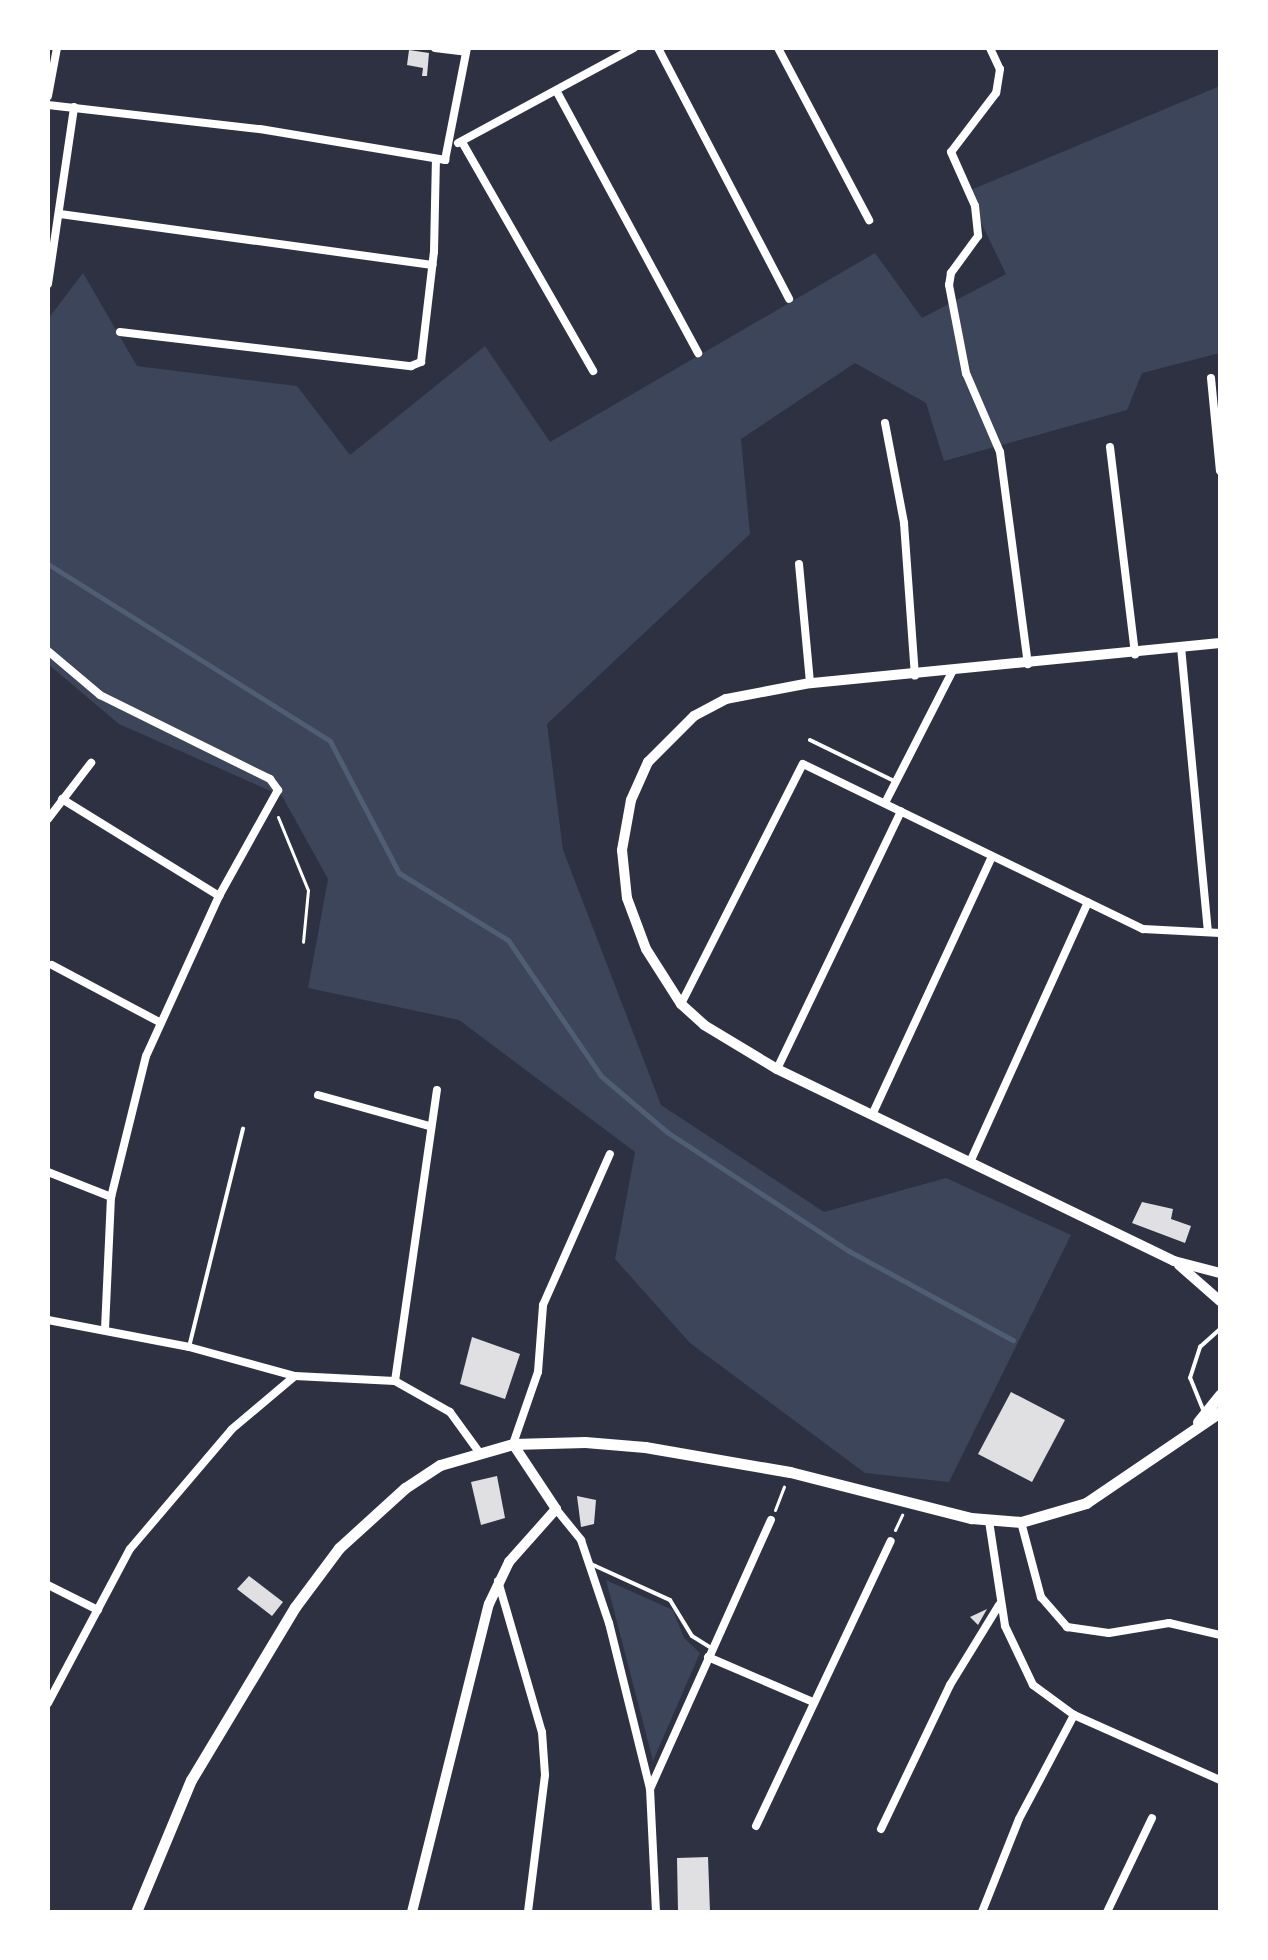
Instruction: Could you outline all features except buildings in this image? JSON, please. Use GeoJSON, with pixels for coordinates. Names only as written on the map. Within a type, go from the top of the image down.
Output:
{"type":"FeatureCollection","features":[{"type":"Feature","properties":{"kind":"main road"},"geometry":{"type":"LineString","coordinates":[[1184,1437],[1220,1395]]}},
{"type":"Feature","properties":{"kind":"main road"},"geometry":{"type":"LineString","coordinates":[[136,1912],[191,1780],[304,1595],[339,1548],[397,1495],[440,1465],[513,1444],[585,1442],[645,1447],[790,1472],[989,1521],[1021,1522],[1086,1503],[1220,1412]]}},
{"type":"Feature","properties":{"kind":"street"},"geometry":{"type":"LineString","coordinates":[[48,96],[57,48]]}},
{"type":"Feature","properties":{"kind":"street"},"geometry":{"type":"LineString","coordinates":[[435,48],[466,50],[450,151]]}},
{"type":"Feature","properties":{"kind":"street"},"geometry":{"type":"LineString","coordinates":[[48,105],[260,129],[436,160],[462,142],[634,48]]}},
{"type":"Feature","properties":{"kind":"street"},"geometry":{"type":"LineString","coordinates":[[658,48],[789,299]]}},
{"type":"Feature","properties":{"kind":"street"},"geometry":{"type":"LineString","coordinates":[[778,48],[869,220]]}},
{"type":"Feature","properties":{"kind":"street"},"geometry":{"type":"LineString","coordinates":[[990,48],[1000,81],[951,152],[979,222],[978,236],[951,273],[952,320],[966,373],[1000,452],[1028,664]]}},
{"type":"Feature","properties":{"kind":"street"},"geometry":{"type":"LineString","coordinates":[[557,92],[698,353]]}},
{"type":"Feature","properties":{"kind":"street"},"geometry":{"type":"LineString","coordinates":[[48,284],[74,107]]}},
{"type":"Feature","properties":{"kind":"street"},"geometry":{"type":"LineString","coordinates":[[462,142],[593,371]]}},
{"type":"Feature","properties":{"kind":"street"},"geometry":{"type":"LineString","coordinates":[[120,332],[411,366],[426,355],[436,160]]}},
{"type":"Feature","properties":{"kind":"street"},"geometry":{"type":"LineString","coordinates":[[60,214],[433,265]]}},
{"type":"Feature","properties":{"kind":"street"},"geometry":{"type":"LineString","coordinates":[[1211,378],[1220,471]]}},
{"type":"Feature","properties":{"kind":"street"},"geometry":{"type":"LineString","coordinates":[[885,423],[904,523],[915,676]]}},
{"type":"Feature","properties":{"kind":"street"},"geometry":{"type":"LineString","coordinates":[[1110,447],[1135,654]]}},
{"type":"Feature","properties":{"kind":"street"},"geometry":{"type":"LineString","coordinates":[[799,564],[810,683]]}},
{"type":"Feature","properties":{"kind":"street"},"geometry":{"type":"LineString","coordinates":[[1220,643],[915,676],[810,683],[726,699],[694,716],[648,762],[631,800],[622,850],[627,898],[655,967],[681,1004],[704,1025],[777,1069],[971,1160],[1174,1261],[1220,1273]]}},
{"type":"Feature","properties":{"kind":"street"},"geometry":{"type":"LineString","coordinates":[[1181,647],[1208,932]]}},
{"type":"Feature","properties":{"kind":"street"},"geometry":{"type":"LineString","coordinates":[[48,651],[100,695],[270,779],[278,790],[273,806],[219,896],[159,1022],[118,1153],[111,1197],[105,1328]]}},
{"type":"Feature","properties":{"kind":"street"},"geometry":{"type":"LineString","coordinates":[[885,803],[952,672]]}},
{"type":"Feature","properties":{"kind":"street"},"geometry":{"type":"LineString","coordinates":[[48,819],[91,763]]}},
{"type":"Feature","properties":{"kind":"street"},"geometry":{"type":"LineString","coordinates":[[681,1004],[800,766],[813,768],[1143,929],[1220,933]]}},
{"type":"Feature","properties":{"kind":"street"},"geometry":{"type":"LineString","coordinates":[[62,799],[219,896]]}},
{"type":"Feature","properties":{"kind":"street"},"geometry":{"type":"LineString","coordinates":[[777,1069],[901,811]]}},
{"type":"Feature","properties":{"kind":"street"},"geometry":{"type":"LineString","coordinates":[[872,1115],[992,857]]}},
{"type":"Feature","properties":{"kind":"street"},"geometry":{"type":"LineString","coordinates":[[971,1160],[1088,902]]}},
{"type":"Feature","properties":{"kind":"street"},"geometry":{"type":"LineString","coordinates":[[52,965],[159,1022]]}},
{"type":"Feature","properties":{"kind":"street"},"geometry":{"type":"LineString","coordinates":[[395,1381],[429,1126],[437,1090]]}},
{"type":"Feature","properties":{"kind":"street"},"geometry":{"type":"LineString","coordinates":[[318,1095],[429,1126]]}},
{"type":"Feature","properties":{"kind":"street"},"geometry":{"type":"LineString","coordinates":[[610,1154],[543,1305],[538,1372],[513,1444],[556,1509],[581,1540],[591,1564],[650,1789],[656,1912]]}},
{"type":"Feature","properties":{"kind":"street"},"geometry":{"type":"LineString","coordinates":[[48,1172],[111,1197]]}},
{"type":"Feature","properties":{"kind":"street"},"geometry":{"type":"LineString","coordinates":[[1174,1261],[1220,1301]]}},
{"type":"Feature","properties":{"kind":"street"},"geometry":{"type":"LineString","coordinates":[[48,1320],[105,1328],[189,1347],[295,1376],[395,1381],[450,1412],[479,1452]]}},
{"type":"Feature","properties":{"kind":"street"},"geometry":{"type":"LineString","coordinates":[[48,1703],[130,1549],[232,1429],[295,1376]]}},
{"type":"Feature","properties":{"kind":"street"},"geometry":{"type":"LineString","coordinates":[[412,1912],[476,1642],[498,1581],[521,1546],[556,1509]]}},
{"type":"Feature","properties":{"kind":"street"},"geometry":{"type":"LineString","coordinates":[[650,1789],[771,1520]]}},
{"type":"Feature","properties":{"kind":"street"},"geometry":{"type":"LineString","coordinates":[[989,1521],[1000,1604],[1013,1650],[1033,1685],[1074,1715],[1220,1780]]}},
{"type":"Feature","properties":{"kind":"street"},"geometry":{"type":"LineString","coordinates":[[1021,1522],[1041,1597],[1067,1627],[1109,1633],[1169,1623],[1220,1635]]}},
{"type":"Feature","properties":{"kind":"street"},"geometry":{"type":"LineString","coordinates":[[756,1826],[891,1541]]}},
{"type":"Feature","properties":{"kind":"street"},"geometry":{"type":"LineString","coordinates":[[498,1581],[542,1732],[545,1775],[528,1912]]}},
{"type":"Feature","properties":{"kind":"street"},"geometry":{"type":"LineString","coordinates":[[48,1585],[98,1610]]}},
{"type":"Feature","properties":{"kind":"street"},"geometry":{"type":"LineString","coordinates":[[881,1829],[950,1685],[1000,1604]]}},
{"type":"Feature","properties":{"kind":"street"},"geometry":{"type":"LineString","coordinates":[[710,1652],[813,1702]]}},
{"type":"Feature","properties":{"kind":"street"},"geometry":{"type":"LineString","coordinates":[[982,1912],[1019,1819],[1074,1715]]}},
{"type":"Feature","properties":{"kind":"street"},"geometry":{"type":"LineString","coordinates":[[1107,1912],[1152,1818]]}},
{"type":"Feature","properties":{"kind":"lane"},"geometry":{"type":"LineString","coordinates":[[810,740],[896,782]]}},
{"type":"Feature","properties":{"kind":"lane"},"geometry":{"type":"LineString","coordinates":[[189,1347],[243,1129]]}},
{"type":"Feature","properties":{"kind":"lane"},"geometry":{"type":"LineString","coordinates":[[1205,1414],[1190,1378],[1200,1347],[1220,1329]]}},
{"type":"Feature","properties":{"kind":"lane"},"geometry":{"type":"LineString","coordinates":[[591,1564],[670,1600],[692,1636],[710,1652]]}},
{"type":"Feature","properties":{"kind":"path"},"geometry":{"type":"LineString","coordinates":[[273,806],[308,890],[303,942]]}},
{"type":"Feature","properties":{"kind":"path"},"geometry":{"type":"LineString","coordinates":[[771,1520],[790,1472]]}},
{"type":"Feature","properties":{"kind":"path"},"geometry":{"type":"LineString","coordinates":[[891,1541],[908,1501]]}},
{"type":"Feature","properties":{"kind":"shaded area"},"geometry":{"type":"Polygon","coordinates":[[[1220,86],[1220,353],[1142,373],[1127,410],[944,461],[926,403],[855,363],[741,439],[750,534],[547,724],[563,850],[661,1105],[824,1212],[946,1178],[1071,1235],[949,1482],[865,1473],[690,1343],[615,1259],[635,1152],[459,1020],[308,988],[328,879],[282,796],[119,724],[48,664],[48,319],[83,273],[137,366],[297,386],[350,455],[485,346],[550,442],[875,253],[922,318],[1006,274],[966,192],[1220,86]]]}},
{"type":"Feature","properties":{"kind":"shaded area"},"geometry":{"type":"Polygon","coordinates":[[[606,1580],[673,1610],[684,1638],[700,1653],[653,1761],[606,1580]]]}},
{"type":"Feature","properties":{"kind":"waterway"},"geometry":{"type":"LineString","coordinates":[[48,564],[330,741],[399,873],[508,940],[601,1076],[667,1132],[847,1250],[1013,1340]]}}]}
